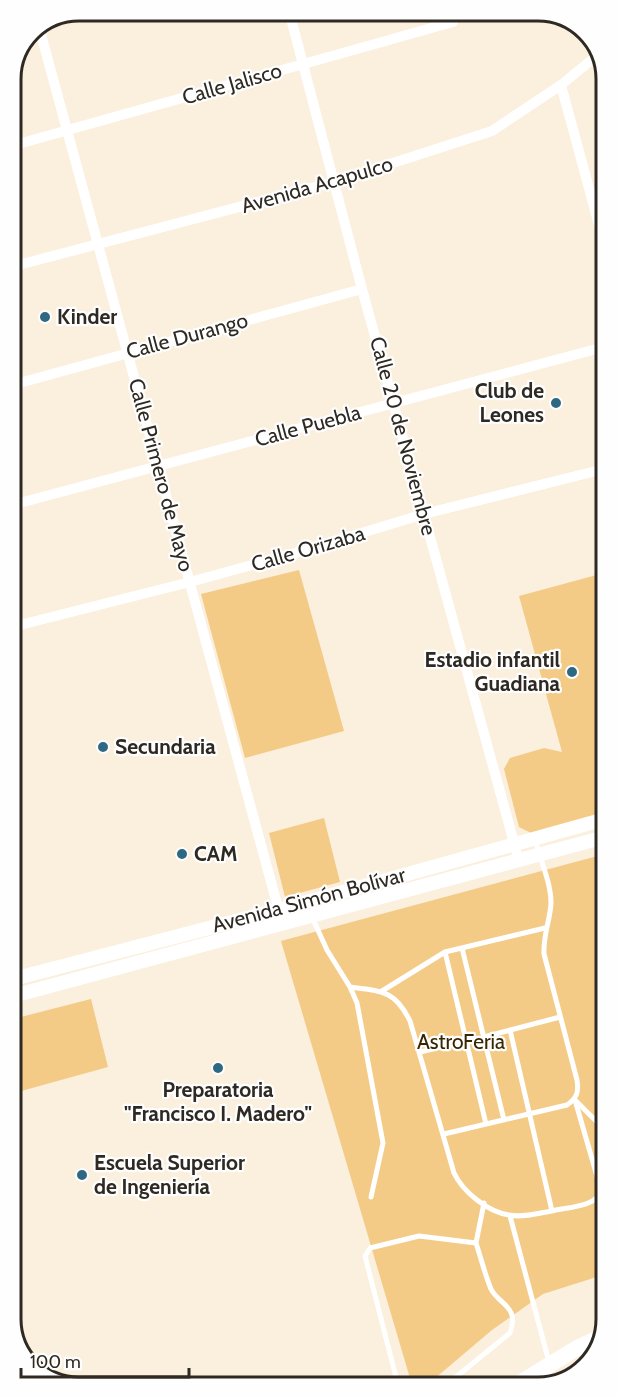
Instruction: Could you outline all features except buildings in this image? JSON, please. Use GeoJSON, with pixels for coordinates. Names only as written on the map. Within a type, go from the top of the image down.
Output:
{"type":"FeatureCollection","features":[{"type":"Feature","properties":{"kind":"main road"},"geometry":{"type":"LineString","coordinates":[[529,1377],[591,1342]]}},
{"type":"Feature","properties":{"kind":"street","name":"Calle 20 de Noviembre"},"geometry":{"type":"LineString","coordinates":[[291,21],[362,289],[519,861]]}},
{"type":"Feature","properties":{"kind":"street","name":"Calle Jalisco"},"geometry":{"type":"LineString","coordinates":[[21,143],[453,22]]}},
{"type":"Feature","properties":{"kind":"street","name":"Calle Primero de Mayo"},"geometry":{"type":"LineString","coordinates":[[41,35],[282,924]]}},
{"type":"Feature","properties":{"kind":"street","name":"Avenida Acapulco"},"geometry":{"type":"LineString","coordinates":[[21,264],[334,182],[492,131],[561,85],[593,59]]}},
{"type":"Feature","properties":{"kind":"street"},"geometry":{"type":"LineString","coordinates":[[561,85],[596,214]]}},
{"type":"Feature","properties":{"kind":"street","name":"Calle Durango"},"geometry":{"type":"LineString","coordinates":[[21,382],[362,289]]}},
{"type":"Feature","properties":{"kind":"street","name":"Calle Puebla"},"geometry":{"type":"LineString","coordinates":[[21,503],[596,349]]}},
{"type":"Feature","properties":{"kind":"street","name":"Calle Orizaba"},"geometry":{"type":"LineString","coordinates":[[21,625],[190,582],[424,514],[596,470]]}},
{"type":"Feature","properties":{"kind":"street","name":"Avenida Simón Bolívar"},"geometry":{"type":"LineString","coordinates":[[21,977],[278,910],[596,821]]}},
{"type":"Feature","properties":{"kind":"street","name":"Avenida Simón Bolívar"},"geometry":{"type":"LineString","coordinates":[[21,994],[596,839]]}},
{"type":"Feature","properties":{"kind":"street"},"geometry":{"type":"LineString","coordinates":[[36,973],[40,988]]}},
{"type":"Feature","properties":{"kind":"lane"},"geometry":{"type":"LineString","coordinates":[[444,1134],[567,1105],[575,1100],[579,1091],[544,954],[550,890],[534,838]]}},
{"type":"Feature","properties":{"kind":"lane"},"geometry":{"type":"LineString","coordinates":[[304,902],[327,950],[357,1003],[383,1143],[371,1197]]}},
{"type":"Feature","properties":{"kind":"lane"},"geometry":{"type":"LineString","coordinates":[[382,991],[446,952],[545,928]]}},
{"type":"Feature","properties":{"kind":"lane"},"geometry":{"type":"LineString","coordinates":[[462,948],[504,1120]]}},
{"type":"Feature","properties":{"kind":"lane"},"geometry":{"type":"LineString","coordinates":[[446,952],[486,1124]]}},
{"type":"Feature","properties":{"kind":"lane"},"geometry":{"type":"LineString","coordinates":[[350,987],[382,991],[402,1006],[410,1021],[458,1180],[462,1186],[492,1209],[510,1215],[552,1211],[596,1201]]}},
{"type":"Feature","properties":{"kind":"lane"},"geometry":{"type":"LineString","coordinates":[[484,1037],[560,1017]]}},
{"type":"Feature","properties":{"kind":"lane"},"geometry":{"type":"LineString","coordinates":[[510,1030],[552,1211]]}},
{"type":"Feature","properties":{"kind":"lane"},"geometry":{"type":"LineString","coordinates":[[420,1052],[466,1041]]}},
{"type":"Feature","properties":{"kind":"lane"},"geometry":{"type":"LineString","coordinates":[[575,1100],[596,1121]]}},
{"type":"Feature","properties":{"kind":"lane"},"geometry":{"type":"LineString","coordinates":[[575,1100],[596,1173]]}},
{"type":"Feature","properties":{"kind":"lane"},"geometry":{"type":"LineString","coordinates":[[456,1377],[510,1334],[513,1324],[507,1305],[492,1292],[476,1244],[484,1203]]}},
{"type":"Feature","properties":{"kind":"lane"},"geometry":{"type":"LineString","coordinates":[[510,1215],[550,1364]]}},
{"type":"Feature","properties":{"kind":"lane"},"geometry":{"type":"LineString","coordinates":[[396,1377],[365,1256],[367,1251],[370,1248],[419,1236],[476,1244]]}},
{"type":"Feature","properties":{"kind":"green space"},"geometry":{"type":"Polygon","coordinates":[[[299,570],[344,731],[245,758],[201,594],[299,570]]]}},
{"type":"Feature","properties":{"kind":"green space","name":"Estadio infantil Guadiana"},"geometry":{"type":"Polygon","coordinates":[[[596,575],[596,815],[531,833],[519,827],[504,769],[510,758],[544,748],[562,752],[519,596],[596,575]]]}},
{"type":"Feature","properties":{"kind":"green space"},"geometry":{"type":"Polygon","coordinates":[[[324,818],[340,882],[285,897],[269,833],[324,818]]]}},
{"type":"Feature","properties":{"kind":"green space","name":"AstroFeria"},"geometry":{"type":"Polygon","coordinates":[[[596,856],[596,1277],[543,1294],[492,1330],[436,1377],[410,1377],[281,941],[596,856]]]}},
{"type":"Feature","properties":{"kind":"green space"},"geometry":{"type":"Polygon","coordinates":[[[91,999],[108,1067],[21,1091],[21,1017],[91,999]]]}},
{"type":"Feature","properties":{"kind":"place","name":"Kinder"},"geometry":{"type":"Point","coordinates":[45,317]}},
{"type":"Feature","properties":{"kind":"place","name":"Club de Leones"},"geometry":{"type":"Point","coordinates":[556,403]}},
{"type":"Feature","properties":{"kind":"place","name":"Estadio infantil Guadiana"},"geometry":{"type":"Point","coordinates":[572,672]}},
{"type":"Feature","properties":{"kind":"place","name":"Secundaria"},"geometry":{"type":"Point","coordinates":[103,747]}},
{"type":"Feature","properties":{"kind":"place","name":"CAM"},"geometry":{"type":"Point","coordinates":[182,854]}},
{"type":"Feature","properties":{"kind":"place","name":"Preparatoria \"Francisco I. Madero\""},"geometry":{"type":"Point","coordinates":[218,1068]}},
{"type":"Feature","properties":{"kind":"place","name":"Escuela Superior de Ingeniería"},"geometry":{"type":"Point","coordinates":[82,1175]}}]}
